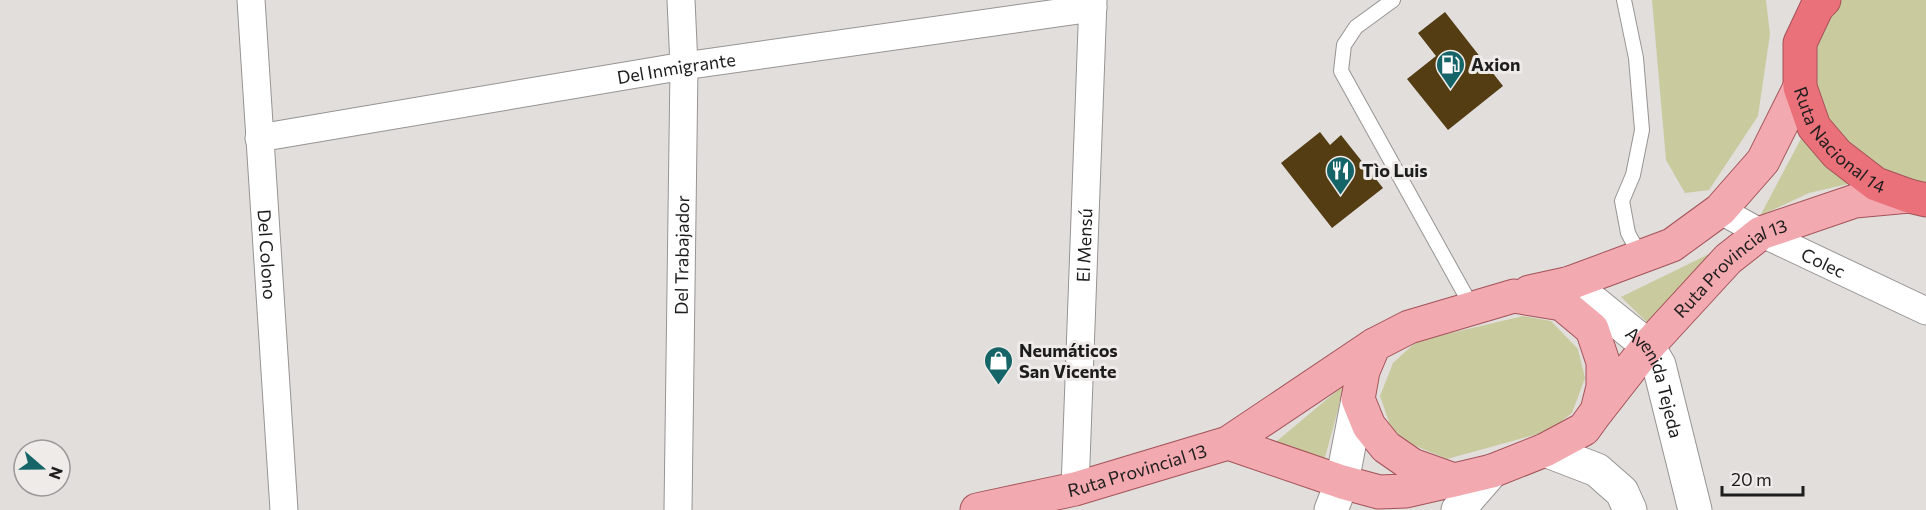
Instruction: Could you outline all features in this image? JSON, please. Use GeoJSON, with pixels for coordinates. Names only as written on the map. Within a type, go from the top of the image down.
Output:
{"type":"FeatureCollection","features":[{"type":"Feature","properties":{"kind":"highway","name":"Ruta Nacional 14"},"geometry":{"type":"LineString","coordinates":[[1794,0],[1800,43],[1800,87],[1814,127],[1837,154],[1876,184],[1917,198]]}},
{"type":"Feature","properties":{"kind":"highway","name":"Ruta Nacional 14"},"geometry":{"type":"LineString","coordinates":[[1800,43],[1817,7],[1824,0]]}},
{"type":"Feature","properties":{"kind":"main road"},"geometry":{"type":"LineString","coordinates":[[1514,296],[1570,283],[1641,257],[1672,244],[1720,210],[1763,161],[1800,87]]}},
{"type":"Feature","properties":{"kind":"main road","name":"Ruta Provincial 13"},"geometry":{"type":"LineString","coordinates":[[1228,443],[1336,496],[1406,491],[1456,495],[1492,471],[1545,450],[1584,429],[1648,346],[1728,259],[1761,233],[1854,201],[1917,198]]}},
{"type":"Feature","properties":{"kind":"main road","name":"Avenida Tejeda"},"geometry":{"type":"LineString","coordinates":[[1570,283],[1648,346],[1659,365],[1695,510]]}},
{"type":"Feature","properties":{"kind":"main road","name":"Ruta Provincial 13"},"geometry":{"type":"LineString","coordinates":[[976,510],[1075,489],[1228,443],[1374,345],[1409,327],[1514,296]]}},
{"type":"Feature","properties":{"kind":"main road"},"geometry":{"type":"LineString","coordinates":[[1514,296],[1562,304],[1592,329],[1603,362],[1604,387],[1597,411]]}},
{"type":"Feature","properties":{"kind":"main road"},"geometry":{"type":"LineString","coordinates":[[1336,496],[1363,371],[1374,345]]}},
{"type":"Feature","properties":{"kind":"main road"},"geometry":{"type":"LineString","coordinates":[[1358,399],[1369,426],[1386,447],[1456,495]]}},
{"type":"Feature","properties":{"kind":"main road"},"geometry":{"type":"LineString","coordinates":[[1545,450],[1597,470],[1622,492],[1630,510]]}},
{"type":"Feature","properties":{"kind":"street","name":"Del Colono"},"geometry":{"type":"LineString","coordinates":[[251,0],[284,510]]}},
{"type":"Feature","properties":{"kind":"street","name":"Del Trabajador"},"geometry":{"type":"LineString","coordinates":[[678,510],[684,66],[681,0]]}},
{"type":"Feature","properties":{"kind":"street","name":"Del Inmigrante"},"geometry":{"type":"LineString","coordinates":[[259,138],[684,66],[1093,4]]}},
{"type":"Feature","properties":{"kind":"street","name":"El Mensú"},"geometry":{"type":"LineString","coordinates":[[1075,489],[1093,4]]}},
{"type":"Feature","properties":{"kind":"street","name":"Colec"},"geometry":{"type":"LineString","coordinates":[[1720,210],[1761,233],[1926,311]]}},
{"type":"Feature","properties":{"kind":"lane"},"geometry":{"type":"LineString","coordinates":[[1393,0],[1356,27],[1344,45],[1341,71],[1472,307]]}},
{"type":"Feature","properties":{"kind":"lane"},"geometry":{"type":"LineString","coordinates":[[1624,0],[1636,58],[1642,130],[1633,175],[1622,201],[1628,233],[1641,257]]}},
{"type":"Feature","properties":{"kind":"green space"},"geometry":{"type":"Polygon","coordinates":[[[1652,0],[1766,0],[1770,34],[1758,116],[1709,190],[1685,193],[1666,160],[1652,0]]]}},
{"type":"Feature","properties":{"kind":"green space"},"geometry":{"type":"Polygon","coordinates":[[[1842,0],[1926,0],[1926,188],[1887,182],[1842,147],[1815,99],[1813,50],[1832,7],[1842,0]]]}},
{"type":"Feature","properties":{"kind":"green space"},"geometry":{"type":"Polygon","coordinates":[[[1804,133],[1848,184],[1809,193],[1760,216],[1804,133]]]}},
{"type":"Feature","properties":{"kind":"green space"},"geometry":{"type":"Polygon","coordinates":[[[1709,254],[1653,328],[1621,297],[1709,254]]]}},
{"type":"Feature","properties":{"kind":"green space"},"geometry":{"type":"Polygon","coordinates":[[[1523,316],[1551,321],[1578,349],[1585,378],[1572,413],[1549,431],[1447,459],[1411,444],[1391,428],[1380,396],[1393,363],[1417,341],[1523,316]]]}},
{"type":"Feature","properties":{"kind":"green space"},"geometry":{"type":"Polygon","coordinates":[[[1345,384],[1324,461],[1271,446],[1345,384]]]}},
{"type":"Feature","properties":{"kind":"building"},"geometry":{"type":"Polygon","coordinates":[[[1445,12],[1503,86],[1448,130],[1407,79],[1436,56],[1418,33],[1445,12]]]}},
{"type":"Feature","properties":{"kind":"building"},"geometry":{"type":"Polygon","coordinates":[[[1320,132],[1330,145],[1341,135],[1383,188],[1332,228],[1281,163],[1320,132]]]}},
{"type":"Feature","properties":{"kind":"place","name":"Axion"},"geometry":{"type":"Point","coordinates":[1450,90]}},
{"type":"Feature","properties":{"kind":"place","name":"Tìo Luis"},"geometry":{"type":"Point","coordinates":[1341,196]}},
{"type":"Feature","properties":{"kind":"place","name":"Neumáticos San Vicente"},"geometry":{"type":"Point","coordinates":[998,386]}}]}
